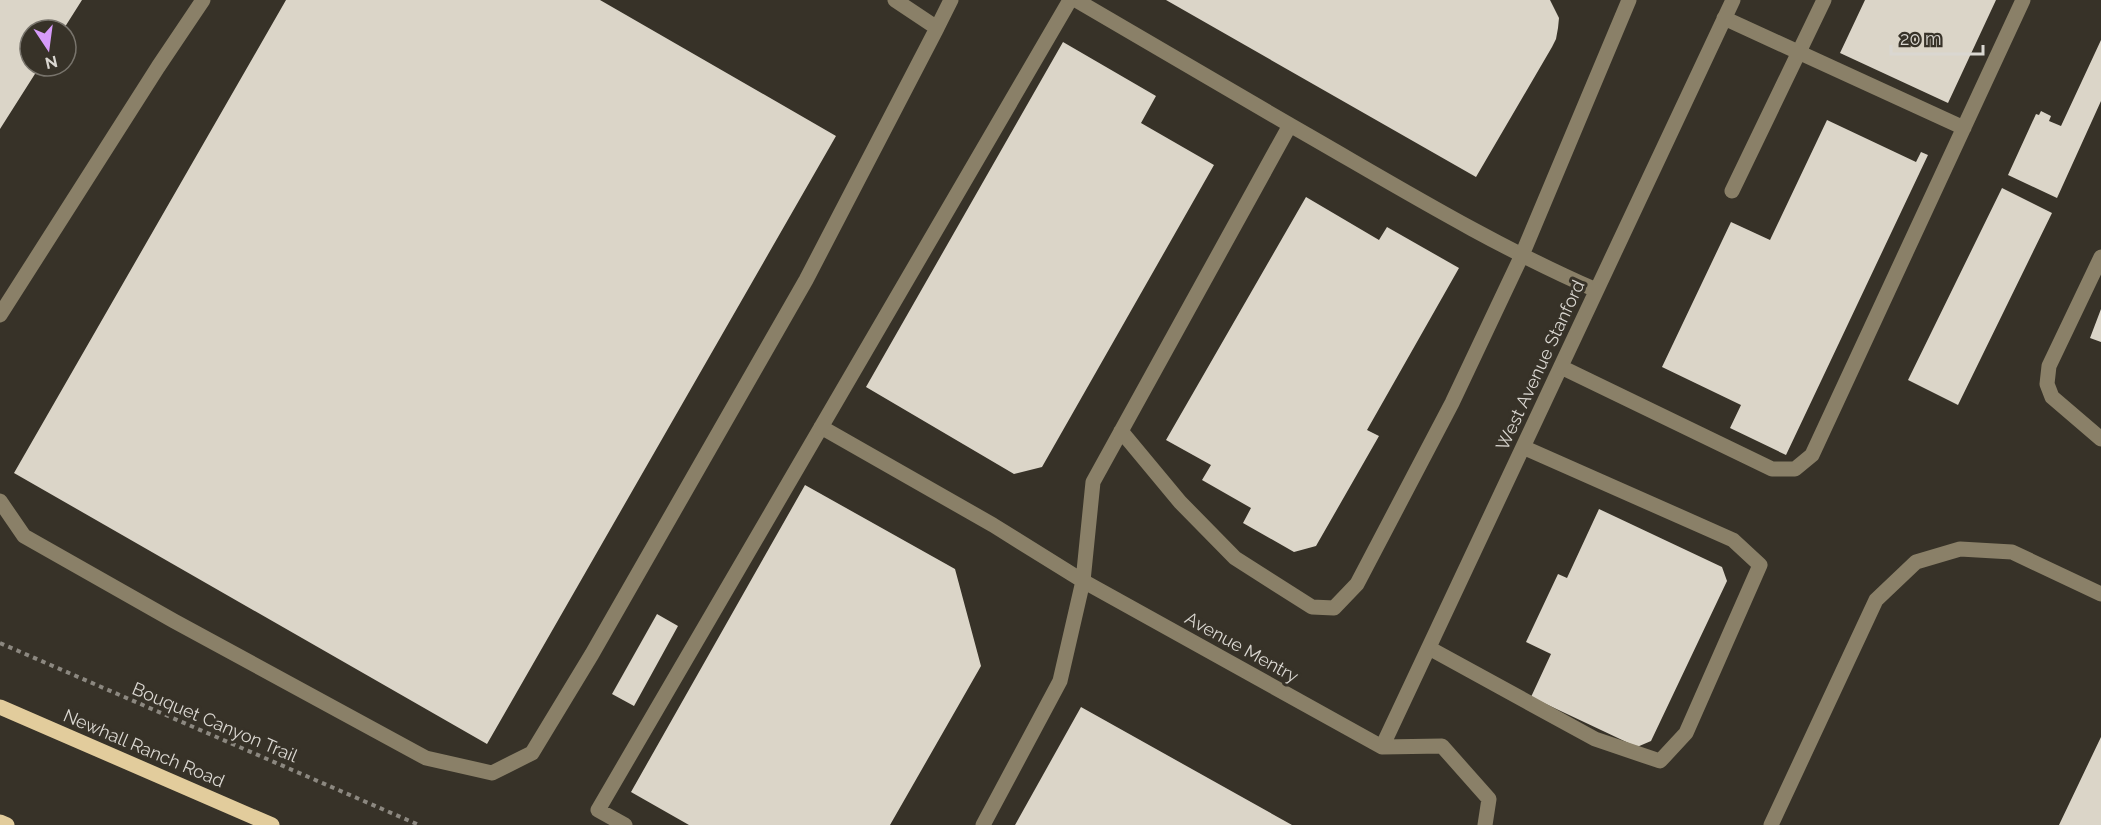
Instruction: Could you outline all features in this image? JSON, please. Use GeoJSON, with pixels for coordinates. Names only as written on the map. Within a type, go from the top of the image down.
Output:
{"type":"FeatureCollection","features":[{"type":"Feature","properties":{"kind":"main road","name":"Newhall Ranch Road"},"geometry":{"type":"LineString","coordinates":[[0,707],[272,825]]}},
{"type":"Feature","properties":{"kind":"main road"},"geometry":{"type":"LineString","coordinates":[[0,822],[7,825]]}},
{"type":"Feature","properties":{"kind":"street"},"geometry":{"type":"LineString","coordinates":[[0,315],[203,0]]}},
{"type":"Feature","properties":{"kind":"street"},"geometry":{"type":"LineString","coordinates":[[895,0],[937,28]]}},
{"type":"Feature","properties":{"kind":"street"},"geometry":{"type":"LineString","coordinates":[[0,501],[24,536],[174,621],[426,758],[492,774],[532,753],[592,654],[806,280],[951,0]]}},
{"type":"Feature","properties":{"kind":"street"},"geometry":{"type":"LineString","coordinates":[[626,825],[598,810],[1070,0]]}},
{"type":"Feature","properties":{"kind":"street"},"geometry":{"type":"LineString","coordinates":[[1076,0],[1290,125],[1522,255],[1596,290]]}},
{"type":"Feature","properties":{"kind":"street"},"geometry":{"type":"LineString","coordinates":[[1121,431],[1180,502],[1235,558],[1312,607],[1334,608],[1357,584],[1452,404],[1522,255],[1629,0]]}},
{"type":"Feature","properties":{"kind":"street","name":"West Avenue Stanford"},"geometry":{"type":"LineString","coordinates":[[1382,747],[1733,0]]}},
{"type":"Feature","properties":{"kind":"street"},"geometry":{"type":"LineString","coordinates":[[1732,191],[1824,0]]}},
{"type":"Feature","properties":{"kind":"street"},"geometry":{"type":"LineString","coordinates":[[1561,367],[1772,469],[1795,469],[1812,455],[2023,0]]}},
{"type":"Feature","properties":{"kind":"street"},"geometry":{"type":"LineString","coordinates":[[1724,18],[1964,128]]}},
{"type":"Feature","properties":{"kind":"street"},"geometry":{"type":"LineString","coordinates":[[983,825],[1060,681],[1083,581],[1093,482],[1290,125]]}},
{"type":"Feature","properties":{"kind":"street"},"geometry":{"type":"LineString","coordinates":[[2101,257],[2049,366],[2047,384],[2052,398],[2101,439]]}},
{"type":"Feature","properties":{"kind":"street","name":"Avenue Mentry"},"geometry":{"type":"LineString","coordinates":[[821,427],[993,525],[1083,581],[1382,747]]}},
{"type":"Feature","properties":{"kind":"street"},"geometry":{"type":"LineString","coordinates":[[1429,648],[1595,739],[1660,761],[1686,733],[1760,565],[1733,540],[1523,447]]}},
{"type":"Feature","properties":{"kind":"street"},"geometry":{"type":"LineString","coordinates":[[1771,825],[1876,600],[1916,562],[1960,549],[2012,552],[2101,594]]}},
{"type":"Feature","properties":{"kind":"street"},"geometry":{"type":"LineString","coordinates":[[1382,747],[1442,746],[1489,799],[1485,825]]}},
{"type":"Feature","properties":{"kind":"path","name":"Bouquet Canyon Trail"},"geometry":{"type":"LineString","coordinates":[[0,644],[419,825]]}},
{"type":"Feature","properties":{"kind":"building"},"geometry":{"type":"Polygon","coordinates":[[[0,0],[82,0],[71,18],[18,18],[18,78],[32,78],[0,129],[0,0]]]}},
{"type":"Feature","properties":{"kind":"building"},"geometry":{"type":"Polygon","coordinates":[[[286,0],[600,0],[836,136],[487,744],[14,473],[286,0]]]}},
{"type":"Feature","properties":{"kind":"building"},"geometry":{"type":"Polygon","coordinates":[[[1166,0],[1550,0],[1559,18],[1556,39],[1552,47],[1476,177],[1166,0]]]}},
{"type":"Feature","properties":{"kind":"building"},"geometry":{"type":"Polygon","coordinates":[[[1865,0],[1996,0],[1948,103],[1840,53],[1865,0]]]}},
{"type":"Feature","properties":{"kind":"building"},"geometry":{"type":"Polygon","coordinates":[[[2101,40],[2101,101],[2057,198],[2008,175],[2036,114],[2039,115],[2041,111],[2051,116],[2049,121],[2061,126],[2101,40]]]}},
{"type":"Feature","properties":{"kind":"building"},"geometry":{"type":"Polygon","coordinates":[[[1063,42],[1156,96],[1141,123],[1214,165],[1042,467],[1014,474],[866,387],[1063,42]]]}},
{"type":"Feature","properties":{"kind":"building"},"geometry":{"type":"Polygon","coordinates":[[[1827,120],[1916,162],[1921,152],[1928,155],[1786,455],[1730,428],[1741,405],[1662,367],[1731,222],[1770,240],[1827,120]]]}},
{"type":"Feature","properties":{"kind":"building"},"geometry":{"type":"Polygon","coordinates":[[[2002,188],[2052,213],[1958,405],[1908,380],[2002,188]]]}},
{"type":"Feature","properties":{"kind":"building"},"geometry":{"type":"Polygon","coordinates":[[[1306,197],[1379,240],[1387,227],[1459,268],[1367,430],[1379,436],[1316,546],[1294,552],[1243,523],[1251,508],[1202,480],[1211,465],[1166,440],[1306,197]]]}},
{"type":"Feature","properties":{"kind":"building"},"geometry":{"type":"Polygon","coordinates":[[[2101,309],[2101,342],[2090,338],[2101,309]]]}},
{"type":"Feature","properties":{"kind":"building"},"geometry":{"type":"Polygon","coordinates":[[[805,485],[955,569],[981,666],[890,825],[689,825],[631,792],[805,485]]]}},
{"type":"Feature","properties":{"kind":"building"},"geometry":{"type":"Polygon","coordinates":[[[1599,509],[1722,567],[1727,581],[1651,741],[1637,747],[1531,697],[1551,654],[1526,642],[1558,574],[1567,578],[1599,509]]]}},
{"type":"Feature","properties":{"kind":"building"},"geometry":{"type":"Polygon","coordinates":[[[657,614],[678,626],[634,706],[612,694],[657,614]]]}},
{"type":"Feature","properties":{"kind":"building"},"geometry":{"type":"Polygon","coordinates":[[[1081,707],[1292,825],[1015,825],[1081,707]]]}},
{"type":"Feature","properties":{"kind":"building"},"geometry":{"type":"Polygon","coordinates":[[[2101,737],[2101,825],[2059,825],[2101,737]]]}}]}
